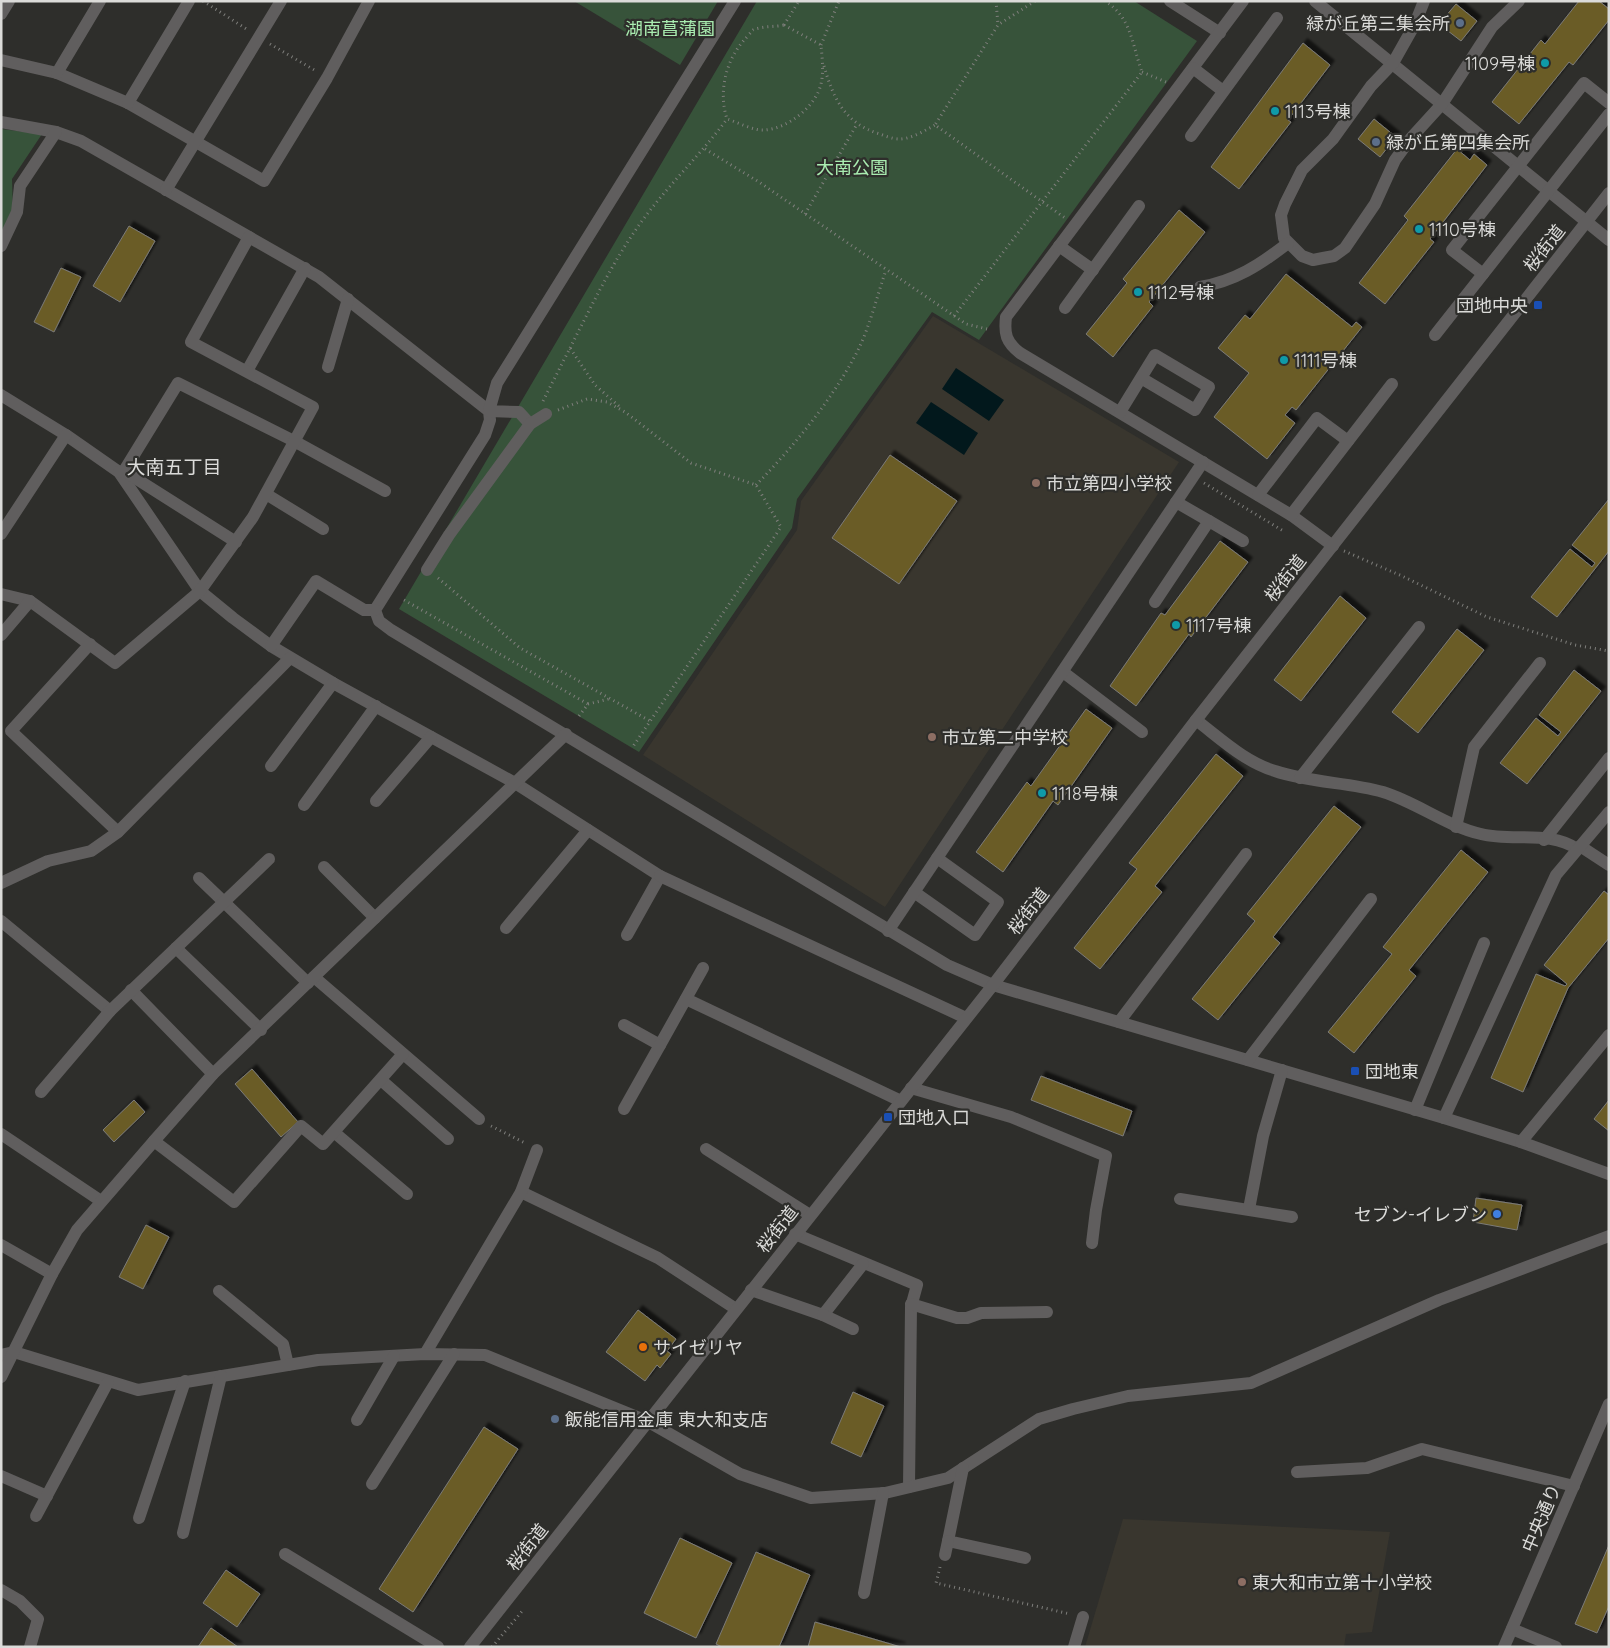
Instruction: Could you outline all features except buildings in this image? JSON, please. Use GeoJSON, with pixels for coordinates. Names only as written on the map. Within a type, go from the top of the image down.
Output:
{"type":"FeatureCollection","features":[{"type":"Feature","properties":{"kind":"street"},"geometry":{"type":"LineString","coordinates":[[1,14],[9,1]]}},
{"type":"Feature","properties":{"kind":"street"},"geometry":{"type":"LineString","coordinates":[[57,73],[100,1]]}},
{"type":"Feature","properties":{"kind":"street"},"geometry":{"type":"LineString","coordinates":[[128,103],[189,1]]}},
{"type":"Feature","properties":{"kind":"street"},"geometry":{"type":"LineString","coordinates":[[166,190],[281,1]]}},
{"type":"Feature","properties":{"kind":"street"},"geometry":{"type":"LineString","coordinates":[[1,60],[57,73],[128,103],[264,181],[327,78],[369,1]]}},
{"type":"Feature","properties":{"kind":"street"},"geometry":{"type":"LineString","coordinates":[[375,610],[485,435],[490,420],[489,410],[496,383],[734,1]]}},
{"type":"Feature","properties":{"kind":"street"},"geometry":{"type":"LineString","coordinates":[[1170,1],[1220,33]]}},
{"type":"Feature","properties":{"kind":"street"},"geometry":{"type":"LineString","coordinates":[[1243,1],[1006,317],[1004,332],[1009,344],[1020,353],[1291,514],[1332,546]]}},
{"type":"Feature","properties":{"kind":"street"},"geometry":{"type":"LineString","coordinates":[[1315,1],[1609,240]]}},
{"type":"Feature","properties":{"kind":"street"},"geometry":{"type":"LineString","coordinates":[[1424,1],[1415,24],[1393,63],[1371,86],[1333,139],[1302,170],[1281,215],[1281,227],[1288,243],[1302,256],[1313,260],[1334,256],[1345,248],[1375,204],[1395,160],[1411,138],[1442,104],[1492,27],[1519,1]]}},
{"type":"Feature","properties":{"kind":"street"},"geometry":{"type":"LineString","coordinates":[[1191,136],[1277,18]]}},
{"type":"Feature","properties":{"kind":"street"},"geometry":{"type":"LineString","coordinates":[[1193,68],[1223,91]]}},
{"type":"Feature","properties":{"kind":"street"},"geometry":{"type":"LineString","coordinates":[[1483,274],[1452,250],[1584,83],[1609,103]]}},
{"type":"Feature","properties":{"kind":"street"},"geometry":{"type":"LineString","coordinates":[[1435,335],[1609,114]]}},
{"type":"Feature","properties":{"kind":"street"},"geometry":{"type":"LineString","coordinates":[[1,122],[56,132],[81,142],[305,268],[348,299],[489,410],[519,412],[530,424]]}},
{"type":"Feature","properties":{"kind":"street"},"geometry":{"type":"LineString","coordinates":[[1,246],[17,212],[20,186],[56,132]]}},
{"type":"Feature","properties":{"kind":"street","name":"桜街道"},"geometry":{"type":"LineString","coordinates":[[470,1647],[992,985],[1196,720],[1609,193]]}},
{"type":"Feature","properties":{"kind":"street"},"geometry":{"type":"LineString","coordinates":[[1065,308],[1139,206]]}},
{"type":"Feature","properties":{"kind":"street"},"geometry":{"type":"LineString","coordinates":[[1,594],[30,601],[115,663],[200,591],[236,542],[266,494],[313,407],[191,342],[249,237]]}},
{"type":"Feature","properties":{"kind":"street"},"geometry":{"type":"LineString","coordinates":[[1200,287],[1221,284],[1242,276],[1288,243]]}},
{"type":"Feature","properties":{"kind":"street"},"geometry":{"type":"LineString","coordinates":[[1059,246],[1093,270]]}},
{"type":"Feature","properties":{"kind":"street"},"geometry":{"type":"LineString","coordinates":[[247,372],[305,268]]}},
{"type":"Feature","properties":{"kind":"street"},"geometry":{"type":"LineString","coordinates":[[328,368],[348,299]]}},
{"type":"Feature","properties":{"kind":"street"},"geometry":{"type":"LineString","coordinates":[[1120,412],[1155,355],[1209,387],[1195,410],[1141,378]]}},
{"type":"Feature","properties":{"kind":"street"},"geometry":{"type":"LineString","coordinates":[[121,471],[178,383],[294,441],[385,491]]}},
{"type":"Feature","properties":{"kind":"street"},"geometry":{"type":"LineString","coordinates":[[1291,514],[1392,384]]}},
{"type":"Feature","properties":{"kind":"street"},"geometry":{"type":"LineString","coordinates":[[1,395],[236,542]]}},
{"type":"Feature","properties":{"kind":"street"},"geometry":{"type":"LineString","coordinates":[[428,570],[449,534],[530,424],[546,414]]}},
{"type":"Feature","properties":{"kind":"street"},"geometry":{"type":"LineString","coordinates":[[1258,495],[1317,418],[1348,441]]}},
{"type":"Feature","properties":{"kind":"street"},"geometry":{"type":"LineString","coordinates":[[1,534],[66,435]]}},
{"type":"Feature","properties":{"kind":"street"},"geometry":{"type":"LineString","coordinates":[[888,931],[1204,462]]}},
{"type":"Feature","properties":{"kind":"street"},"geometry":{"type":"LineString","coordinates":[[121,471],[200,591],[271,646],[333,683],[515,782],[660,876],[966,1018]]}},
{"type":"Feature","properties":{"kind":"street"},"geometry":{"type":"LineString","coordinates":[[266,494],[323,529]]}},
{"type":"Feature","properties":{"kind":"street"},"geometry":{"type":"LineString","coordinates":[[1176,502],[1243,541]]}},
{"type":"Feature","properties":{"kind":"street"},"geometry":{"type":"LineString","coordinates":[[1155,602],[1210,521]]}},
{"type":"Feature","properties":{"kind":"street"},"geometry":{"type":"LineString","coordinates":[[271,646],[316,581],[364,610],[375,610]]}},
{"type":"Feature","properties":{"kind":"street"},"geometry":{"type":"LineString","coordinates":[[1,635],[30,601]]}},
{"type":"Feature","properties":{"kind":"street"},"geometry":{"type":"LineString","coordinates":[[375,610],[379,621],[391,630],[947,965],[992,985],[1444,1118],[1521,1142],[1609,1174]]}},
{"type":"Feature","properties":{"kind":"street"},"geometry":{"type":"LineString","coordinates":[[1300,778],[1419,627]]}},
{"type":"Feature","properties":{"kind":"street"},"geometry":{"type":"LineString","coordinates":[[90,644],[11,731],[118,832]]}},
{"type":"Feature","properties":{"kind":"street"},"geometry":{"type":"LineString","coordinates":[[1,882],[48,861],[91,851],[118,832],[290,658]]}},
{"type":"Feature","properties":{"kind":"street"},"geometry":{"type":"LineString","coordinates":[[1456,827],[1474,747],[1540,663]]}},
{"type":"Feature","properties":{"kind":"street"},"geometry":{"type":"LineString","coordinates":[[1063,672],[1142,732]]}},
{"type":"Feature","properties":{"kind":"street"},"geometry":{"type":"LineString","coordinates":[[271,766],[333,683]]}},
{"type":"Feature","properties":{"kind":"street"},"geometry":{"type":"LineString","coordinates":[[304,805],[376,706]]}},
{"type":"Feature","properties":{"kind":"street"},"geometry":{"type":"LineString","coordinates":[[1196,720],[1248,759],[1276,772],[1382,792],[1410,803],[1456,827],[1498,838],[1566,843],[1609,865]]}},
{"type":"Feature","properties":{"kind":"street"},"geometry":{"type":"LineString","coordinates":[[1,1377],[8,1354],[77,1230],[154,1141],[213,1074],[262,1030],[311,980],[566,734]]}},
{"type":"Feature","properties":{"kind":"street"},"geometry":{"type":"LineString","coordinates":[[376,801],[431,737]]}},
{"type":"Feature","properties":{"kind":"street"},"geometry":{"type":"LineString","coordinates":[[1544,840],[1609,758]]}},
{"type":"Feature","properties":{"kind":"street"},"geometry":{"type":"LineString","coordinates":[[1444,1118],[1556,875],[1609,812]]}},
{"type":"Feature","properties":{"kind":"street"},"geometry":{"type":"LineString","coordinates":[[506,928],[588,830]]}},
{"type":"Feature","properties":{"kind":"street"},"geometry":{"type":"LineString","coordinates":[[1119,1022],[1246,854]]}},
{"type":"Feature","properties":{"kind":"street"},"geometry":{"type":"LineString","coordinates":[[914,892],[975,934],[998,902],[937,858]]}},
{"type":"Feature","properties":{"kind":"street"},"geometry":{"type":"LineString","coordinates":[[41,1092],[130,990],[269,859]]}},
{"type":"Feature","properties":{"kind":"street"},"geometry":{"type":"LineString","coordinates":[[324,867],[375,918]]}},
{"type":"Feature","properties":{"kind":"street"},"geometry":{"type":"LineString","coordinates":[[627,935],[660,876]]}},
{"type":"Feature","properties":{"kind":"street"},"geometry":{"type":"LineString","coordinates":[[199,878],[224,903],[311,980],[403,1054],[479,1119]]}},
{"type":"Feature","properties":{"kind":"street"},"geometry":{"type":"LineString","coordinates":[[1248,1060],[1371,899]]}},
{"type":"Feature","properties":{"kind":"street"},"geometry":{"type":"LineString","coordinates":[[1,921],[110,1011]]}},
{"type":"Feature","properties":{"kind":"street"},"geometry":{"type":"LineString","coordinates":[[1414,1110],[1484,943]]}},
{"type":"Feature","properties":{"kind":"street"},"geometry":{"type":"LineString","coordinates":[[176,948],[262,1030]]}},
{"type":"Feature","properties":{"kind":"street"},"geometry":{"type":"LineString","coordinates":[[624,1109],[703,968]]}},
{"type":"Feature","properties":{"kind":"street"},"geometry":{"type":"LineString","coordinates":[[130,990],[213,1074]]}},
{"type":"Feature","properties":{"kind":"street"},"geometry":{"type":"LineString","coordinates":[[686,999],[901,1101]]}},
{"type":"Feature","properties":{"kind":"street"},"geometry":{"type":"LineString","coordinates":[[624,1025],[660,1045]]}},
{"type":"Feature","properties":{"kind":"street"},"geometry":{"type":"LineString","coordinates":[[1521,1142],[1609,1035]]}},
{"type":"Feature","properties":{"kind":"street"},"geometry":{"type":"LineString","coordinates":[[154,1141],[234,1202],[302,1126],[323,1144],[335,1133],[403,1054]]}},
{"type":"Feature","properties":{"kind":"street"},"geometry":{"type":"LineString","coordinates":[[1249,1209],[1263,1136],[1282,1070]]}},
{"type":"Feature","properties":{"kind":"street"},"geometry":{"type":"LineString","coordinates":[[382,1080],[448,1139]]}},
{"type":"Feature","properties":{"kind":"street"},"geometry":{"type":"LineString","coordinates":[[911,1088],[1011,1117],[1106,1156],[1092,1243]]}},
{"type":"Feature","properties":{"kind":"street"},"geometry":{"type":"LineString","coordinates":[[335,1133],[407,1194]]}},
{"type":"Feature","properties":{"kind":"street"},"geometry":{"type":"LineString","coordinates":[[1,1134],[101,1202]]}},
{"type":"Feature","properties":{"kind":"street"},"geometry":{"type":"LineString","coordinates":[[706,1149],[810,1215]]}},
{"type":"Feature","properties":{"kind":"street"},"geometry":{"type":"LineString","coordinates":[[425,1354],[521,1192],[537,1150]]}},
{"type":"Feature","properties":{"kind":"street"},"geometry":{"type":"LineString","coordinates":[[521,1192],[658,1258],[736,1309]]}},
{"type":"Feature","properties":{"kind":"street"},"geometry":{"type":"LineString","coordinates":[[1180,1199],[1292,1217]]}},
{"type":"Feature","properties":{"kind":"street"},"geometry":{"type":"LineString","coordinates":[[795,1234],[863,1264],[918,1285],[911,1304],[909,1487]]}},
{"type":"Feature","properties":{"kind":"street"},"geometry":{"type":"LineString","coordinates":[[8,1354],[138,1390],[318,1360],[425,1354],[485,1355],[647,1421],[740,1474],[811,1498],[883,1493],[948,1478],[1039,1419],[1128,1396],[1250,1383],[1439,1300],[1609,1236]]}},
{"type":"Feature","properties":{"kind":"street"},"geometry":{"type":"LineString","coordinates":[[1,1245],[52,1274]]}},
{"type":"Feature","properties":{"kind":"street"},"geometry":{"type":"LineString","coordinates":[[823,1315],[863,1264]]}},
{"type":"Feature","properties":{"kind":"street"},"geometry":{"type":"LineString","coordinates":[[751,1290],[823,1315],[853,1329]]}},
{"type":"Feature","properties":{"kind":"street"},"geometry":{"type":"LineString","coordinates":[[219,1291],[283,1344],[288,1365]]}},
{"type":"Feature","properties":{"kind":"street"},"geometry":{"type":"LineString","coordinates":[[911,1304],[957,1318],[967,1318],[981,1313],[1047,1312]]}},
{"type":"Feature","properties":{"kind":"street"},"geometry":{"type":"LineString","coordinates":[[372,1484],[454,1354]]}},
{"type":"Feature","properties":{"kind":"street"},"geometry":{"type":"LineString","coordinates":[[357,1420],[394,1356]]}},
{"type":"Feature","properties":{"kind":"street"},"geometry":{"type":"LineString","coordinates":[[183,1534],[221,1376]]}},
{"type":"Feature","properties":{"kind":"street"},"geometry":{"type":"LineString","coordinates":[[139,1518],[185,1381]]}},
{"type":"Feature","properties":{"kind":"street"},"geometry":{"type":"LineString","coordinates":[[36,1516],[108,1382]]}},
{"type":"Feature","properties":{"kind":"street","name":"中央通り"},"geometry":{"type":"LineString","coordinates":[[1504,1647],[1609,1404]]}},
{"type":"Feature","properties":{"kind":"street"},"geometry":{"type":"LineString","coordinates":[[1297,1472],[1367,1468],[1422,1449],[1574,1486]]}},
{"type":"Feature","properties":{"kind":"street"},"geometry":{"type":"LineString","coordinates":[[944,1555],[964,1468]]}},
{"type":"Feature","properties":{"kind":"street"},"geometry":{"type":"LineString","coordinates":[[1,1476],[47,1496]]}},
{"type":"Feature","properties":{"kind":"street"},"geometry":{"type":"LineString","coordinates":[[864,1593],[883,1493]]}},
{"type":"Feature","properties":{"kind":"street"},"geometry":{"type":"LineString","coordinates":[[948,1541],[1025,1558]]}},
{"type":"Feature","properties":{"kind":"street"},"geometry":{"type":"LineString","coordinates":[[285,1554],[438,1647]]}},
{"type":"Feature","properties":{"kind":"street"},"geometry":{"type":"LineString","coordinates":[[1,1590],[20,1601],[38,1619],[30,1647]]}},
{"type":"Feature","properties":{"kind":"street"},"geometry":{"type":"LineString","coordinates":[[1074,1647],[1083,1617]]}},
{"type":"Feature","properties":{"kind":"street"},"geometry":{"type":"LineString","coordinates":[[1512,1629],[1556,1647]]}},
{"type":"Feature","properties":{"kind":"path"},"geometry":{"type":"LineString","coordinates":[[203,1],[327,78]]}},
{"type":"Feature","properties":{"kind":"path"},"geometry":{"type":"LineString","coordinates":[[784,25],[799,1]]}},
{"type":"Feature","properties":{"kind":"path"},"geometry":{"type":"LineString","coordinates":[[839,1],[820,45],[832,93],[843,110],[857,124],[877,134],[898,139],[918,134],[935,125],[998,25],[1035,1]]}},
{"type":"Feature","properties":{"kind":"path"},"geometry":{"type":"LineString","coordinates":[[996,1],[998,25]]}},
{"type":"Feature","properties":{"kind":"path"},"geometry":{"type":"LineString","coordinates":[[1105,1],[1115,8],[1127,23],[1142,72]]}},
{"type":"Feature","properties":{"kind":"path"},"geometry":{"type":"LineString","coordinates":[[727,119],[724,109],[724,84],[729,62],[740,44],[753,30],[784,25],[820,45]]}},
{"type":"Feature","properties":{"kind":"path"},"geometry":{"type":"LineString","coordinates":[[727,119],[764,130],[794,121],[814,100],[821,84],[823,63]]}},
{"type":"Feature","properties":{"kind":"path"},"geometry":{"type":"LineString","coordinates":[[1142,72],[1168,83]]}},
{"type":"Feature","properties":{"kind":"path"},"geometry":{"type":"LineString","coordinates":[[954,316],[1142,72]]}},
{"type":"Feature","properties":{"kind":"path"},"geometry":{"type":"LineString","coordinates":[[530,424],[617,258],[638,227],[705,149],[727,119]]}},
{"type":"Feature","properties":{"kind":"path"},"geometry":{"type":"LineString","coordinates":[[805,214],[857,124]]}},
{"type":"Feature","properties":{"kind":"path"},"geometry":{"type":"LineString","coordinates":[[935,125],[1067,220]]}},
{"type":"Feature","properties":{"kind":"path"},"geometry":{"type":"LineString","coordinates":[[705,149],[805,214],[966,324],[987,329]]}},
{"type":"Feature","properties":{"kind":"path"},"geometry":{"type":"LineString","coordinates":[[756,485],[786,454],[815,416],[858,350],[886,270]]}},
{"type":"Feature","properties":{"kind":"path"},"geometry":{"type":"LineString","coordinates":[[570,348],[595,385],[625,412],[691,464],[756,485],[781,527],[632,748]]}},
{"type":"Feature","properties":{"kind":"path"},"geometry":{"type":"LineString","coordinates":[[546,414],[587,399],[607,402],[625,412]]}},
{"type":"Feature","properties":{"kind":"path"},"geometry":{"type":"LineString","coordinates":[[1194,477],[1285,532]]}},
{"type":"Feature","properties":{"kind":"path"},"geometry":{"type":"LineString","coordinates":[[1332,546],[1402,576],[1487,617],[1575,645],[1609,651]]}},
{"type":"Feature","properties":{"kind":"path"},"geometry":{"type":"LineString","coordinates":[[428,570],[520,648],[650,721]]}},
{"type":"Feature","properties":{"kind":"path"},"geometry":{"type":"LineString","coordinates":[[404,600],[588,704]]}},
{"type":"Feature","properties":{"kind":"path"},"geometry":{"type":"LineString","coordinates":[[579,716],[588,704],[610,698]]}},
{"type":"Feature","properties":{"kind":"path"},"geometry":{"type":"LineString","coordinates":[[479,1119],[537,1150]]}},
{"type":"Feature","properties":{"kind":"path"},"geometry":{"type":"LineString","coordinates":[[944,1555],[936,1583],[1083,1617]]}},
{"type":"Feature","properties":{"kind":"path"},"geometry":{"type":"LineString","coordinates":[[492,1647],[524,1609]]}},
{"type":"Feature","properties":{"kind":"shaded area"},"geometry":{"type":"Polygon","coordinates":[[[933,316],[1179,462],[885,907],[643,755],[797,530],[801,501],[933,316]]]}},
{"type":"Feature","properties":{"kind":"shaded area","name":"東大和市立第十小学校"},"geometry":{"type":"Polygon","coordinates":[[[1123,1519],[1390,1532],[1372,1632],[1346,1634],[1344,1647],[1085,1647],[1123,1519]]]}},
{"type":"Feature","properties":{"kind":"green space","name":"湖南菖蒲園"},"geometry":{"type":"Polygon","coordinates":[[[574,1],[718,1],[680,65],[574,1]]]}},
{"type":"Feature","properties":{"kind":"green space","name":"大南公園"},"geometry":{"type":"Polygon","coordinates":[[[757,1],[1134,1],[1197,41],[979,340],[932,312],[797,499],[792,528],[639,752],[399,609],[757,1]]]}},
{"type":"Feature","properties":{"kind":"green space"},"geometry":{"type":"Polygon","coordinates":[[[1,129],[42,134],[12,179],[13,212],[1,234],[1,129]]]}},
{"type":"Feature","properties":{"kind":"water"},"geometry":{"type":"Polygon","coordinates":[[[956,368],[1004,400],[989,421],[942,389],[956,368]]]}},
{"type":"Feature","properties":{"kind":"water"},"geometry":{"type":"Polygon","coordinates":[[[931,402],[978,433],[964,455],[916,423],[931,402]]]}},
{"type":"Feature","properties":{"kind":"place","name":"緑が丘第三集会所"},"geometry":{"type":"Point","coordinates":[1460,23]}},
{"type":"Feature","properties":{"kind":"place","name":"1109号棟"},"geometry":{"type":"Point","coordinates":[1545,63]}},
{"type":"Feature","properties":{"kind":"place","name":"1113号棟"},"geometry":{"type":"Point","coordinates":[1275,111]}},
{"type":"Feature","properties":{"kind":"place","name":"緑が丘第四集会所"},"geometry":{"type":"Point","coordinates":[1376,142]}},
{"type":"Feature","properties":{"kind":"place","name":"1110号棟"},"geometry":{"type":"Point","coordinates":[1419,229]}},
{"type":"Feature","properties":{"kind":"place","name":"1112号棟"},"geometry":{"type":"Point","coordinates":[1138,292]}},
{"type":"Feature","properties":{"kind":"place","name":"団地中央"},"geometry":{"type":"Point","coordinates":[1538,305]}},
{"type":"Feature","properties":{"kind":"place","name":"1111号棟"},"geometry":{"type":"Point","coordinates":[1284,360]}},
{"type":"Feature","properties":{"kind":"place","name":"市立第四小学校"},"geometry":{"type":"Point","coordinates":[1036,483]}},
{"type":"Feature","properties":{"kind":"place","name":"1117号棟"},"geometry":{"type":"Point","coordinates":[1176,625]}},
{"type":"Feature","properties":{"kind":"place","name":"市立第二中学校"},"geometry":{"type":"Point","coordinates":[932,737]}},
{"type":"Feature","properties":{"kind":"place","name":"1118号棟"},"geometry":{"type":"Point","coordinates":[1042,793]}},
{"type":"Feature","properties":{"kind":"place","name":"団地東"},"geometry":{"type":"Point","coordinates":[1355,1071]}},
{"type":"Feature","properties":{"kind":"place","name":"団地入口"},"geometry":{"type":"Point","coordinates":[888,1117]}},
{"type":"Feature","properties":{"kind":"place","name":"セブン-イレブン"},"geometry":{"type":"Point","coordinates":[1497,1214]}},
{"type":"Feature","properties":{"kind":"place","name":"サイゼリヤ"},"geometry":{"type":"Point","coordinates":[643,1347]}},
{"type":"Feature","properties":{"kind":"place","name":"飯能信用金庫 東大和支店"},"geometry":{"type":"Point","coordinates":[555,1419]}},
{"type":"Feature","properties":{"kind":"place","name":"東大和市立第十小学校"},"geometry":{"type":"Point","coordinates":[1242,1582]}},
{"type":"Feature","properties":{"kind":"district","name":"大南五丁目"},"geometry":{"type":"Point","coordinates":[174,467]}}]}
